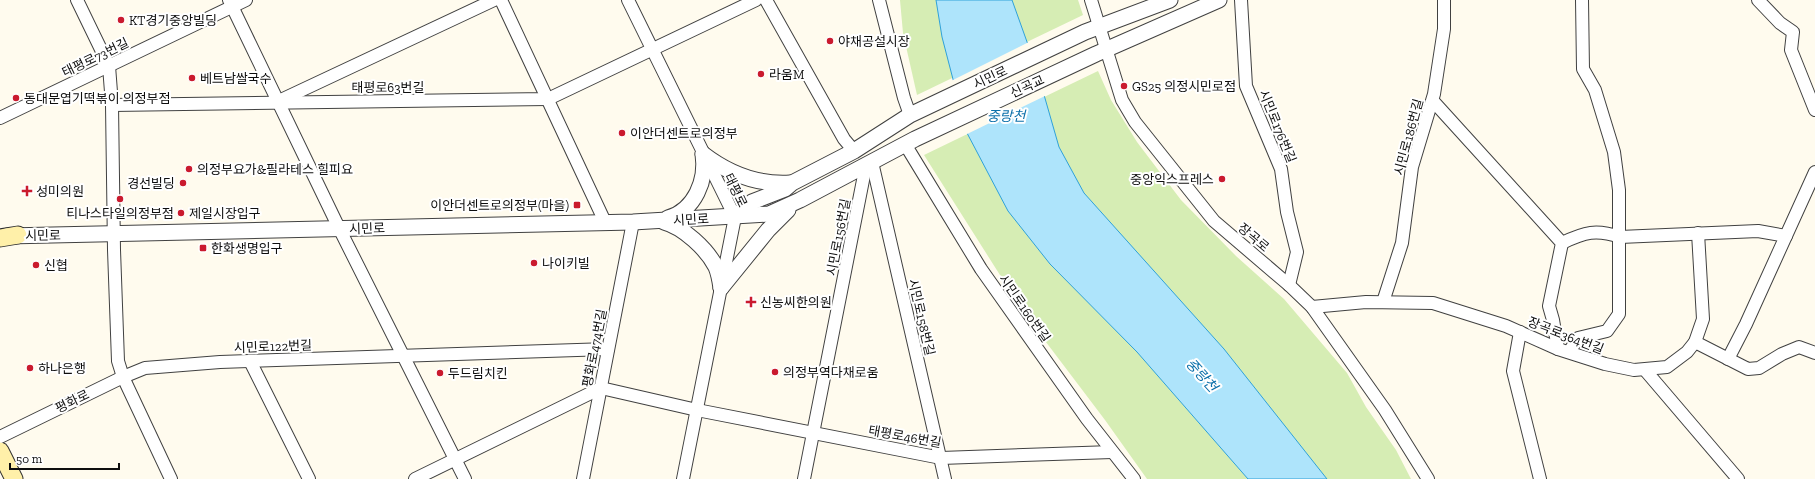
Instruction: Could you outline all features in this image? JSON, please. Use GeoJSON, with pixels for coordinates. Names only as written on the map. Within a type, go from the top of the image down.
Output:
{"type":"FeatureCollection","features":[{"type":"Feature","properties":{"kind":"main road"},"geometry":{"type":"LineString","coordinates":[[0,236],[18,235]]}},
{"type":"Feature","properties":{"kind":"main road"},"geometry":{"type":"LineString","coordinates":[[0,451],[14,479]]}},
{"type":"Feature","properties":{"kind":"street"},"geometry":{"type":"LineString","coordinates":[[77,0],[109,66],[112,105],[118,361],[123,377],[172,479]]}},
{"type":"Feature","properties":{"kind":"street","name":"태평로73번길"},"geometry":{"type":"LineString","coordinates":[[0,118],[109,66],[230,3],[246,0]]}},
{"type":"Feature","properties":{"kind":"street"},"geometry":{"type":"LineString","coordinates":[[278,102],[494,0]]}},
{"type":"Feature","properties":{"kind":"street"},"geometry":{"type":"LineString","coordinates":[[501,0],[605,222]]}},
{"type":"Feature","properties":{"kind":"street","name":"태평로"},"geometry":{"type":"LineString","coordinates":[[628,0],[734,217],[683,479]]}},
{"type":"Feature","properties":{"kind":"street","name":"태평로63번길"},"geometry":{"type":"LineString","coordinates":[[112,105],[548,99],[756,0]]}},
{"type":"Feature","properties":{"kind":"street"},"geometry":{"type":"LineString","coordinates":[[766,0],[844,139],[854,151]]}},
{"type":"Feature","properties":{"kind":"street"},"geometry":{"type":"LineString","coordinates":[[879,0],[904,98],[910,115]]}},
{"type":"Feature","properties":{"kind":"street","name":"장곡로"},"geometry":{"type":"LineString","coordinates":[[1091,0],[1092,30],[1101,52],[1122,100],[1154,148],[1214,221],[1289,285],[1312,307],[1385,410],[1389,419],[1428,479]]}},
{"type":"Feature","properties":{"kind":"street","name":"시민로"},"geometry":{"type":"LineString","coordinates":[[734,217],[752,202],[785,189],[792,183],[854,151],[910,115],[1092,30],[1170,0]]}},
{"type":"Feature","properties":{"kind":"street"},"geometry":{"type":"LineString","coordinates":[[1101,52],[1219,0]]}},
{"type":"Feature","properties":{"kind":"street","name":"시민로176번길"},"geometry":{"type":"LineString","coordinates":[[1241,0],[1246,86],[1281,168],[1287,212],[1297,252],[1289,285]]}},
{"type":"Feature","properties":{"kind":"street","name":"시민로186번길"},"geometry":{"type":"LineString","coordinates":[[1383,302],[1402,243],[1412,167],[1433,101],[1444,29],[1444,0]]}},
{"type":"Feature","properties":{"kind":"street"},"geometry":{"type":"LineString","coordinates":[[1562,243],[1549,306],[1564,350],[1578,338],[1607,330],[1619,314],[1619,190],[1614,152],[1595,90],[1583,69],[1582,0]]}},
{"type":"Feature","properties":{"kind":"street"},"geometry":{"type":"LineString","coordinates":[[1758,0],[1780,23],[1793,32],[1791,50],[1815,110]]}},
{"type":"Feature","properties":{"kind":"street"},"geometry":{"type":"LineString","coordinates":[[230,3],[339,228],[465,479]]}},
{"type":"Feature","properties":{"kind":"street","name":"신곡교"},"geometry":{"type":"LineString","coordinates":[[910,141],[1101,52]]}},
{"type":"Feature","properties":{"kind":"street"},"geometry":{"type":"LineString","coordinates":[[1433,101],[1562,243]]}},
{"type":"Feature","properties":{"kind":"street","name":"시민로"},"geometry":{"type":"LineString","coordinates":[[18,235],[633,222],[769,214],[800,200],[910,141]]}},
{"type":"Feature","properties":{"kind":"street","name":"시민로160번길"},"geometry":{"type":"LineString","coordinates":[[910,141],[981,269],[1056,376],[1112,452],[1134,479]]}},
{"type":"Feature","properties":{"kind":"street"},"geometry":{"type":"LineString","coordinates":[[703,154],[719,166],[738,175],[760,182],[775,184],[792,183]]}},
{"type":"Feature","properties":{"kind":"street"},"geometry":{"type":"LineString","coordinates":[[659,221],[674,216],[685,210],[691,203],[702,178],[704,165],[703,154]]}},
{"type":"Feature","properties":{"kind":"street","name":"시민로156번길"},"geometry":{"type":"LineString","coordinates":[[804,479],[869,164]]}},
{"type":"Feature","properties":{"kind":"street","name":"시민로158번길"},"geometry":{"type":"LineString","coordinates":[[869,164],[946,479]]}},
{"type":"Feature","properties":{"kind":"street"},"geometry":{"type":"LineString","coordinates":[[1728,359],[1746,324],[1815,172]]}},
{"type":"Feature","properties":{"kind":"street"},"geometry":{"type":"LineString","coordinates":[[721,288],[768,230],[800,200]]}},
{"type":"Feature","properties":{"kind":"street"},"geometry":{"type":"LineString","coordinates":[[659,221],[681,230],[708,255],[715,265],[719,275],[721,288]]}},
{"type":"Feature","properties":{"kind":"street","name":"평화로474번길"},"geometry":{"type":"LineString","coordinates":[[583,479],[633,222]]}},
{"type":"Feature","properties":{"kind":"street"},"geometry":{"type":"LineString","coordinates":[[1562,243],[1576,236],[1593,232],[1605,232],[1620,237],[1758,231],[1786,236]]}},
{"type":"Feature","properties":{"kind":"street","name":"장곡로364번길"},"geometry":{"type":"LineString","coordinates":[[1312,307],[1383,302],[1433,303],[1520,332],[1564,350],[1605,364],[1634,370],[1667,367],[1687,352],[1695,342],[1703,319],[1698,233]]}},
{"type":"Feature","properties":{"kind":"street"},"geometry":{"type":"LineString","coordinates":[[1520,332],[1513,371],[1540,479]]}},
{"type":"Feature","properties":{"kind":"street"},"geometry":{"type":"LineString","coordinates":[[1695,342],[1748,369],[1759,368],[1782,354],[1799,347],[1815,353]]}},
{"type":"Feature","properties":{"kind":"street","name":"시민로122번길"},"geometry":{"type":"LineString","coordinates":[[145,368],[250,360],[608,349]]}},
{"type":"Feature","properties":{"kind":"street"},"geometry":{"type":"LineString","coordinates":[[250,360],[309,479]]}},
{"type":"Feature","properties":{"kind":"street","name":"평화로"},"geometry":{"type":"LineString","coordinates":[[0,437],[123,377],[145,368]]}},
{"type":"Feature","properties":{"kind":"street"},"geometry":{"type":"LineString","coordinates":[[1645,370],[1738,479]]}},
{"type":"Feature","properties":{"kind":"street"},"geometry":{"type":"LineString","coordinates":[[415,479],[601,388]]}},
{"type":"Feature","properties":{"kind":"street","name":"태평로46번길"},"geometry":{"type":"LineString","coordinates":[[601,388],[697,410],[940,458],[1112,452]]}},
{"type":"Feature","properties":{"kind":"green space"},"geometry":{"type":"Polygon","coordinates":[[[900,0],[1078,0],[1083,15],[917,95],[903,33],[900,0]]]}},
{"type":"Feature","properties":{"kind":"green space"},"geometry":{"type":"Polygon","coordinates":[[[1098,71],[1111,100],[1137,142],[1181,200],[1236,256],[1284,299],[1347,373],[1366,407],[1396,450],[1411,479],[1147,479],[1105,420],[1024,313],[924,155],[1098,71]]]}},
{"type":"Feature","properties":{"kind":"water","name":"중랑천"},"geometry":{"type":"Polygon","coordinates":[[[936,0],[1012,0],[1036,67],[1059,147],[1084,193],[1224,349],[1327,479],[1248,479],[1137,352],[1050,264],[1008,211],[967,133],[942,37],[936,0]]]}},
{"type":"Feature","properties":{"kind":"pier"},"geometry":{"type":"Polygon","coordinates":[[[1029,42],[1047,95],[965,135],[951,81],[1029,42]]]}},
{"type":"Feature","properties":{"kind":"place","name":"KT경기중앙빌딩"},"geometry":{"type":"Point","coordinates":[121,20]}},
{"type":"Feature","properties":{"kind":"place","name":"야채공설시장"},"geometry":{"type":"Point","coordinates":[830,41]}},
{"type":"Feature","properties":{"kind":"place","name":"라움M"},"geometry":{"type":"Point","coordinates":[761,74]}},
{"type":"Feature","properties":{"kind":"place","name":"베트남쌀국수"},"geometry":{"type":"Point","coordinates":[192,78]}},
{"type":"Feature","properties":{"kind":"place","name":"GS25 의정시민로점"},"geometry":{"type":"Point","coordinates":[1124,86]}},
{"type":"Feature","properties":{"kind":"place","name":"동대문엽기떡볶이 의정부점"},"geometry":{"type":"Point","coordinates":[16,98]}},
{"type":"Feature","properties":{"kind":"place","name":"이안더센트로의정부"},"geometry":{"type":"Point","coordinates":[622,133]}},
{"type":"Feature","properties":{"kind":"place","name":"의정부요가&필라테스 힐피요"},"geometry":{"type":"Point","coordinates":[189,169]}},
{"type":"Feature","properties":{"kind":"place","name":"중앙익스프레스"},"geometry":{"type":"Point","coordinates":[1222,179]}},
{"type":"Feature","properties":{"kind":"place","name":"경선빌딩"},"geometry":{"type":"Point","coordinates":[183,183]}},
{"type":"Feature","properties":{"kind":"place","name":"성미의원"},"geometry":{"type":"Point","coordinates":[27,191]}},
{"type":"Feature","properties":{"kind":"place","name":"티나스타일의정부점"},"geometry":{"type":"Point","coordinates":[120,199]}},
{"type":"Feature","properties":{"kind":"place","name":"이안더센트로의정부(마을)"},"geometry":{"type":"Point","coordinates":[577,205]}},
{"type":"Feature","properties":{"kind":"place","name":"제일시장입구"},"geometry":{"type":"Point","coordinates":[181,213]}},
{"type":"Feature","properties":{"kind":"place","name":"한화생명입구"},"geometry":{"type":"Point","coordinates":[203,248]}},
{"type":"Feature","properties":{"kind":"place","name":"나이키빌"},"geometry":{"type":"Point","coordinates":[534,263]}},
{"type":"Feature","properties":{"kind":"place","name":"신협"},"geometry":{"type":"Point","coordinates":[36,265]}},
{"type":"Feature","properties":{"kind":"place","name":"신농씨한의원"},"geometry":{"type":"Point","coordinates":[751,302]}},
{"type":"Feature","properties":{"kind":"place","name":"하나은행"},"geometry":{"type":"Point","coordinates":[30,368]}},
{"type":"Feature","properties":{"kind":"place","name":"의정부역다채로움"},"geometry":{"type":"Point","coordinates":[775,372]}},
{"type":"Feature","properties":{"kind":"place","name":"두드림치킨"},"geometry":{"type":"Point","coordinates":[440,373]}}]}
